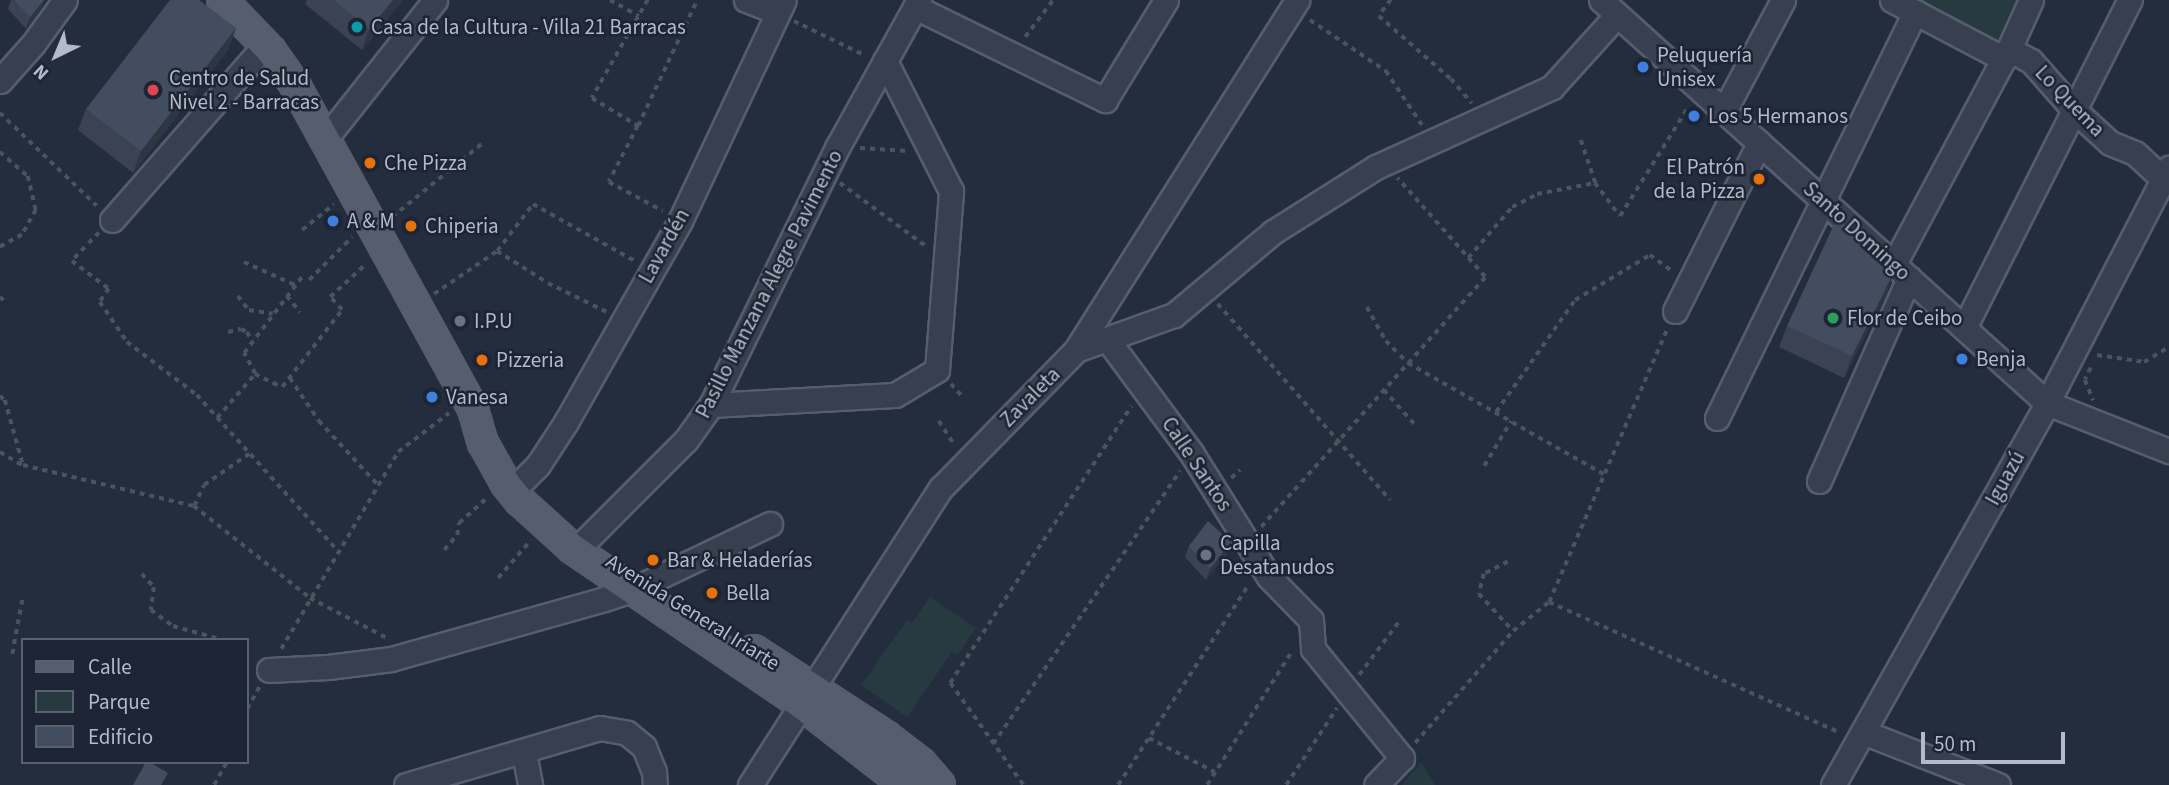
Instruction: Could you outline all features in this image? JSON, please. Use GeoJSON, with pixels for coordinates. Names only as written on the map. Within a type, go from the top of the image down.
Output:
{"type":"FeatureCollection","features":[{"type":"Feature","properties":{"kind":"main road","name":"Avenida General Iriarte"},"geometry":{"type":"LineString","coordinates":[[222,0],[288,75],[470,404],[483,443],[544,525],[573,549],[638,587],[807,695],[896,744],[921,763],[940,785]]}},
{"type":"Feature","properties":{"kind":"main road","name":"Avenida General Iriarte"},"geometry":{"type":"LineString","coordinates":[[514,482],[638,587]]}},
{"type":"Feature","properties":{"kind":"main road","name":"Avenida General Iriarte"},"geometry":{"type":"LineString","coordinates":[[807,695],[905,785]]}},
{"type":"Feature","properties":{"kind":"street"},"geometry":{"type":"LineString","coordinates":[[0,81],[42,33],[65,0]]}},
{"type":"Feature","properties":{"kind":"street"},"geometry":{"type":"LineString","coordinates":[[325,139],[435,0]]}},
{"type":"Feature","properties":{"kind":"street"},"geometry":{"type":"LineString","coordinates":[[746,0],[781,6]]}},
{"type":"Feature","properties":{"kind":"street"},"geometry":{"type":"LineString","coordinates":[[917,4],[1011,55],[1105,100],[1166,0]]}},
{"type":"Feature","properties":{"kind":"street"},"geometry":{"type":"LineString","coordinates":[[1724,111],[1783,0]]}},
{"type":"Feature","properties":{"kind":"street","name":"Lo Quema"},"geometry":{"type":"LineString","coordinates":[[1892,0],[2006,54],[2031,61],[2074,110],[2110,144],[2134,153],[2166,174]]}},
{"type":"Feature","properties":{"kind":"street"},"geometry":{"type":"LineString","coordinates":[[1819,481],[1901,271],[2031,0]]}},
{"type":"Feature","properties":{"kind":"street"},"geometry":{"type":"LineString","coordinates":[[1964,328],[2130,0]]}},
{"type":"Feature","properties":{"kind":"street","name":"Pasillo Manzana Alegre Pavimento"},"geometry":{"type":"LineString","coordinates":[[584,542],[686,440],[711,405],[838,146],[917,4]]}},
{"type":"Feature","properties":{"kind":"street","name":"Zavaleta"},"geometry":{"type":"LineString","coordinates":[[750,785],[941,488],[1076,350],[1295,4]]}},
{"type":"Feature","properties":{"kind":"street","name":"Lavardén"},"geometry":{"type":"LineString","coordinates":[[514,482],[549,449],[624,321],[650,269],[680,221],[781,6]]}},
{"type":"Feature","properties":{"kind":"street"},"geometry":{"type":"LineString","coordinates":[[1076,350],[1174,315],[1273,232],[1384,164],[1552,86],[1609,7]]}},
{"type":"Feature","properties":{"kind":"street","name":"Santo Domingo"},"geometry":{"type":"LineString","coordinates":[[1609,7],[2047,403],[2169,451]]}},
{"type":"Feature","properties":{"kind":"street"},"geometry":{"type":"LineString","coordinates":[[1717,418],[1915,12]]}},
{"type":"Feature","properties":{"kind":"street"},"geometry":{"type":"LineString","coordinates":[[112,220],[265,46]]}},
{"type":"Feature","properties":{"kind":"street"},"geometry":{"type":"LineString","coordinates":[[711,405],[895,395],[937,370],[951,191],[935,153],[884,63]]}},
{"type":"Feature","properties":{"kind":"street"},"geometry":{"type":"LineString","coordinates":[[1675,311],[1759,143]]}},
{"type":"Feature","properties":{"kind":"street","name":"Iguazú"},"geometry":{"type":"LineString","coordinates":[[1833,785],[2047,403],[2166,174]]}},
{"type":"Feature","properties":{"kind":"street","name":"Calle Santos"},"geometry":{"type":"LineString","coordinates":[[1107,340],[1192,454],[1269,577],[1311,620]]}},
{"type":"Feature","properties":{"kind":"street"},"geometry":{"type":"LineString","coordinates":[[269,670],[328,667],[401,656],[638,587],[770,524]]}},
{"type":"Feature","properties":{"kind":"street"},"geometry":{"type":"LineString","coordinates":[[1311,620],[1313,649],[1402,758],[1376,785]]}},
{"type":"Feature","properties":{"kind":"street"},"geometry":{"type":"LineString","coordinates":[[406,785],[524,753],[600,728],[627,733],[644,747],[654,772],[655,785]]}},
{"type":"Feature","properties":{"kind":"street"},"geometry":{"type":"LineString","coordinates":[[1860,736],[1998,785]]}},
{"type":"Feature","properties":{"kind":"street"},"geometry":{"type":"LineString","coordinates":[[524,753],[530,785]]}},
{"type":"Feature","properties":{"kind":"path"},"geometry":{"type":"LineString","coordinates":[[610,0],[639,16]]}},
{"type":"Feature","properties":{"kind":"path"},"geometry":{"type":"LineString","coordinates":[[638,126],[592,98],[648,0]]}},
{"type":"Feature","properties":{"kind":"path"},"geometry":{"type":"LineString","coordinates":[[680,221],[609,182],[697,0]]}},
{"type":"Feature","properties":{"kind":"path"},"geometry":{"type":"LineString","coordinates":[[1011,55],[1053,0]]}},
{"type":"Feature","properties":{"kind":"path"},"geometry":{"type":"LineString","coordinates":[[1391,0],[1378,16],[1451,79],[1485,117]]}},
{"type":"Feature","properties":{"kind":"path"},"geometry":{"type":"LineString","coordinates":[[1295,4],[1386,71],[1433,141]]}},
{"type":"Feature","properties":{"kind":"path"},"geometry":{"type":"LineString","coordinates":[[781,6],[884,63]]}},
{"type":"Feature","properties":{"kind":"path"},"geometry":{"type":"LineString","coordinates":[[1580,139],[1595,183],[1620,216],[1699,89]]}},
{"type":"Feature","properties":{"kind":"path"},"geometry":{"type":"LineString","coordinates":[[0,113],[112,220],[72,261],[109,289],[100,302],[127,342],[197,395],[337,550]]}},
{"type":"Feature","properties":{"kind":"path"},"geometry":{"type":"LineString","coordinates":[[309,280],[376,234],[484,142]]}},
{"type":"Feature","properties":{"kind":"path"},"geometry":{"type":"LineString","coordinates":[[838,146],[935,153]]}},
{"type":"Feature","properties":{"kind":"path"},"geometry":{"type":"LineString","coordinates":[[0,152],[28,176],[36,211],[22,235],[0,247]]}},
{"type":"Feature","properties":{"kind":"path"},"geometry":{"type":"LineString","coordinates":[[1247,541],[1485,277],[1384,164]]}},
{"type":"Feature","properties":{"kind":"path"},"geometry":{"type":"LineString","coordinates":[[825,172],[946,260]]}},
{"type":"Feature","properties":{"kind":"path"},"geometry":{"type":"LineString","coordinates":[[1468,258],[1512,207],[1537,194],[1595,183]]}},
{"type":"Feature","properties":{"kind":"path"},"geometry":{"type":"LineString","coordinates":[[302,230],[351,189]]}},
{"type":"Feature","properties":{"kind":"path"},"geometry":{"type":"LineString","coordinates":[[416,306],[497,251],[533,204],[650,269]]}},
{"type":"Feature","properties":{"kind":"path"},"geometry":{"type":"LineString","coordinates":[[302,277],[244,353],[255,374],[282,387],[342,310],[330,297],[376,234]]}},
{"type":"Feature","properties":{"kind":"path"},"geometry":{"type":"LineString","coordinates":[[497,251],[548,283],[624,321]]}},
{"type":"Feature","properties":{"kind":"path"},"geometry":{"type":"LineString","coordinates":[[1495,412],[1575,300],[1650,255],[1688,283]]}},
{"type":"Feature","properties":{"kind":"path"},"geometry":{"type":"LineString","coordinates":[[244,261],[295,285]]}},
{"type":"Feature","properties":{"kind":"path"},"geometry":{"type":"LineString","coordinates":[[1205,289],[1390,500]]}},
{"type":"Feature","properties":{"kind":"path"},"geometry":{"type":"LineString","coordinates":[[238,296],[249,310],[273,314]]}},
{"type":"Feature","properties":{"kind":"path"},"geometry":{"type":"LineString","coordinates":[[287,296],[300,312]]}},
{"type":"Feature","properties":{"kind":"path"},"geometry":{"type":"LineString","coordinates":[[0,298],[7,303]]}},
{"type":"Feature","properties":{"kind":"path"},"geometry":{"type":"LineString","coordinates":[[1367,307],[1386,341],[1408,363],[1605,475]]}},
{"type":"Feature","properties":{"kind":"path"},"geometry":{"type":"LineString","coordinates":[[1402,758],[1513,631],[1549,602],[1675,311]]}},
{"type":"Feature","properties":{"kind":"path"},"geometry":{"type":"LineString","coordinates":[[229,332],[241,329],[252,341]]}},
{"type":"Feature","properties":{"kind":"path"},"geometry":{"type":"LineString","coordinates":[[2093,400],[2085,380],[2098,354],[2144,362],[2169,347]]}},
{"type":"Feature","properties":{"kind":"path"},"geometry":{"type":"LineString","coordinates":[[217,418],[255,374]]}},
{"type":"Feature","properties":{"kind":"path"},"geometry":{"type":"LineString","coordinates":[[290,377],[319,421],[377,485]]}},
{"type":"Feature","properties":{"kind":"path"},"geometry":{"type":"LineString","coordinates":[[1023,785],[950,683],[1143,387]]}},
{"type":"Feature","properties":{"kind":"path"},"geometry":{"type":"LineString","coordinates":[[1384,390],[1417,427]]}},
{"type":"Feature","properties":{"kind":"path"},"geometry":{"type":"LineString","coordinates":[[0,396],[5,400],[23,465]]}},
{"type":"Feature","properties":{"kind":"path"},"geometry":{"type":"LineString","coordinates":[[248,707],[337,550],[398,452],[470,404]]}},
{"type":"Feature","properties":{"kind":"path"},"geometry":{"type":"LineString","coordinates":[[939,421],[966,462]]}},
{"type":"Feature","properties":{"kind":"path"},"geometry":{"type":"LineString","coordinates":[[1484,466],[1511,421]]}},
{"type":"Feature","properties":{"kind":"path"},"geometry":{"type":"LineString","coordinates":[[0,452],[23,465],[194,506],[310,598],[390,639]]}},
{"type":"Feature","properties":{"kind":"path"},"geometry":{"type":"LineString","coordinates":[[194,506],[204,485],[250,453]]}},
{"type":"Feature","properties":{"kind":"path"},"geometry":{"type":"LineString","coordinates":[[993,744],[1192,454]]}},
{"type":"Feature","properties":{"kind":"path"},"geometry":{"type":"LineString","coordinates":[[444,550],[457,535],[459,523],[514,482]]}},
{"type":"Feature","properties":{"kind":"path"},"geometry":{"type":"LineString","coordinates":[[498,578],[544,525]]}},
{"type":"Feature","properties":{"kind":"path"},"geometry":{"type":"LineString","coordinates":[[1508,562],[1483,575],[1479,594],[1513,631]]}},
{"type":"Feature","properties":{"kind":"path"},"geometry":{"type":"LineString","coordinates":[[1118,785],[1262,565]]}},
{"type":"Feature","properties":{"kind":"path"},"geometry":{"type":"LineString","coordinates":[[142,574],[154,587],[151,610],[173,626],[216,638]]}},
{"type":"Feature","properties":{"kind":"path"},"geometry":{"type":"LineString","coordinates":[[12,654],[22,600]]}},
{"type":"Feature","properties":{"kind":"path"},"geometry":{"type":"LineString","coordinates":[[1549,602],[1860,736]]}},
{"type":"Feature","properties":{"kind":"path"},"geometry":{"type":"LineString","coordinates":[[1207,785],[1311,620]]}},
{"type":"Feature","properties":{"kind":"path"},"geometry":{"type":"LineString","coordinates":[[1286,785],[1348,691],[1400,620]]}},
{"type":"Feature","properties":{"kind":"path"},"geometry":{"type":"LineString","coordinates":[[1149,738],[1215,772]]}},
{"type":"Feature","properties":{"kind":"path"},"geometry":{"type":"LineString","coordinates":[[214,785],[226,764]]}},
{"type":"Feature","properties":{"kind":"green space"},"geometry":{"type":"Polygon","coordinates":[[[1904,0],[2023,0],[1999,50],[1904,0]]]}},
{"type":"Feature","properties":{"kind":"green space"},"geometry":{"type":"Polygon","coordinates":[[[930,597],[976,628],[958,655],[952,652],[907,717],[861,685],[907,620],[912,623],[930,597]]]}},
{"type":"Feature","properties":{"kind":"green space"},"geometry":{"type":"Polygon","coordinates":[[[1421,762],[1435,785],[1402,785],[1421,762]]]}},
{"type":"Feature","properties":{"kind":"building"},"geometry":{"type":"Polygon","coordinates":[[[14,0],[44,0],[30,17],[14,0]]]}},
{"type":"Feature","properties":{"kind":"building","name":"Centro de Salud Nivel 2 - Barracas"},"geometry":{"type":"Polygon","coordinates":[[[170,0],[199,0],[236,28],[141,151],[86,109],[170,0]]]}},
{"type":"Feature","properties":{"kind":"building"},"geometry":{"type":"Polygon","coordinates":[[[334,0],[393,0],[369,29],[334,0]]]}},
{"type":"Feature","properties":{"kind":"building","name":"Flor de Ceibo"},"geometry":{"type":"Polygon","coordinates":[[[1837,218],[1896,268],[1852,356],[1787,326],[1837,218]]]}},
{"type":"Feature","properties":{"kind":"building"},"geometry":{"type":"Polygon","coordinates":[[[1208,521],[1231,542],[1210,569],[1189,546],[1208,521]]]}},
{"type":"Feature","properties":{"kind":"building"},"geometry":{"type":"Polygon","coordinates":[[[145,764],[152,764],[168,773],[161,785],[133,785],[145,764]]]}},
{"type":"Feature","properties":{"kind":"place","name":"Casa de la Cultura - Villa 21 Barracas"},"geometry":{"type":"Point","coordinates":[357,27]}},
{"type":"Feature","properties":{"kind":"place","name":"Peluquería Unisex"},"geometry":{"type":"Point","coordinates":[1643,67]}},
{"type":"Feature","properties":{"kind":"place","name":"Centro de Salud Nivel 2 - Barracas"},"geometry":{"type":"Point","coordinates":[153,90]}},
{"type":"Feature","properties":{"kind":"place","name":"Los 5 Hermanos"},"geometry":{"type":"Point","coordinates":[1694,116]}},
{"type":"Feature","properties":{"kind":"place","name":"Che Pizza"},"geometry":{"type":"Point","coordinates":[370,163]}},
{"type":"Feature","properties":{"kind":"place","name":"El Patrón de la Pizza"},"geometry":{"type":"Point","coordinates":[1759,179]}},
{"type":"Feature","properties":{"kind":"place","name":"A & M"},"geometry":{"type":"Point","coordinates":[333,221]}},
{"type":"Feature","properties":{"kind":"place","name":"Chiperia"},"geometry":{"type":"Point","coordinates":[411,226]}},
{"type":"Feature","properties":{"kind":"place","name":"Flor de Ceibo"},"geometry":{"type":"Point","coordinates":[1833,318]}},
{"type":"Feature","properties":{"kind":"place","name":"I.P.U"},"geometry":{"type":"Point","coordinates":[460,321]}},
{"type":"Feature","properties":{"kind":"place","name":"Benja"},"geometry":{"type":"Point","coordinates":[1962,359]}},
{"type":"Feature","properties":{"kind":"place","name":"Pizzeria"},"geometry":{"type":"Point","coordinates":[482,360]}},
{"type":"Feature","properties":{"kind":"place","name":"Vanesa"},"geometry":{"type":"Point","coordinates":[432,397]}},
{"type":"Feature","properties":{"kind":"place","name":"Capilla Desatanudos"},"geometry":{"type":"Point","coordinates":[1206,555]}},
{"type":"Feature","properties":{"kind":"place","name":"Bar & Heladerías"},"geometry":{"type":"Point","coordinates":[653,560]}},
{"type":"Feature","properties":{"kind":"place","name":"Bella"},"geometry":{"type":"Point","coordinates":[712,593]}}]}
